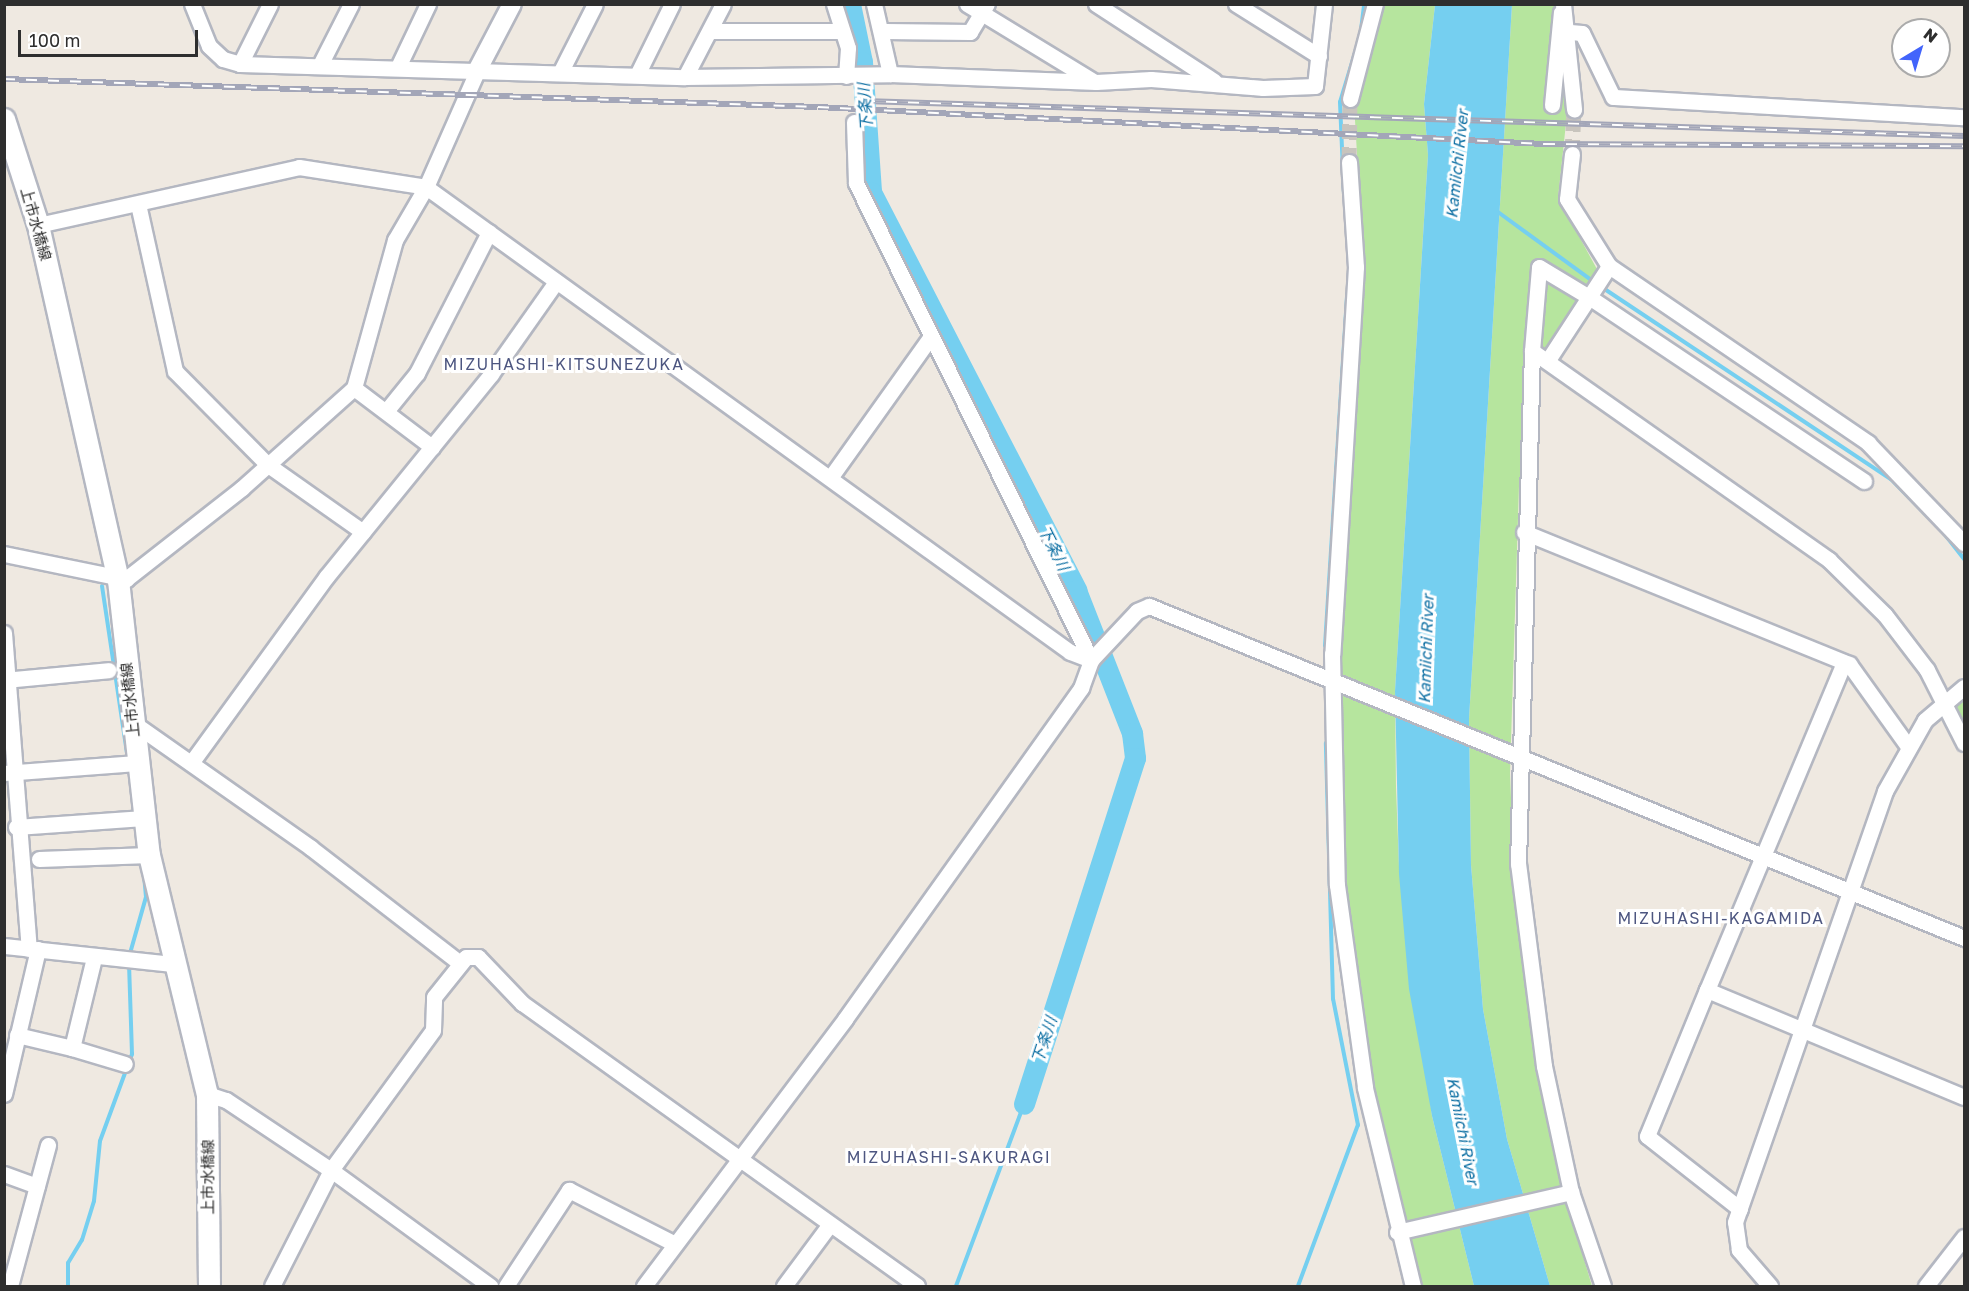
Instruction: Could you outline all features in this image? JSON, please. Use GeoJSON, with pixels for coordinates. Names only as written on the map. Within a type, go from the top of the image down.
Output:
{"type":"FeatureCollection","features":[{"type":"Feature","properties":{"kind":"main road","name":"上市水橋線"},"geometry":{"type":"LineString","coordinates":[[6,126],[38,225],[118,580],[132,722],[149,855],[172,964],[207,1094],[209,1287]]}},
{"type":"Feature","properties":{"kind":"street"},"geometry":{"type":"LineString","coordinates":[[240,64],[270,4]]}},
{"type":"Feature","properties":{"kind":"street"},"geometry":{"type":"LineString","coordinates":[[321,63],[351,4]]}},
{"type":"Feature","properties":{"kind":"street"},"geometry":{"type":"LineString","coordinates":[[398,67],[428,4]]}},
{"type":"Feature","properties":{"kind":"street"},"geometry":{"type":"LineString","coordinates":[[4,554],[118,580],[126,579],[167,549],[268,465],[354,388],[395,240],[426,187],[478,69],[512,4]]}},
{"type":"Feature","properties":{"kind":"street"},"geometry":{"type":"LineString","coordinates":[[560,73],[595,4]]}},
{"type":"Feature","properties":{"kind":"street"},"geometry":{"type":"LineString","coordinates":[[637,75],[672,4]]}},
{"type":"Feature","properties":{"kind":"street"},"geometry":{"type":"LineString","coordinates":[[685,77],[723,4]]}},
{"type":"Feature","properties":{"kind":"street"},"geometry":{"type":"LineString","coordinates":[[834,4],[848,48],[850,76]]}},
{"type":"Feature","properties":{"kind":"street"},"geometry":{"type":"LineString","coordinates":[[874,4],[885,31],[886,74]]}},
{"type":"Feature","properties":{"kind":"street"},"geometry":{"type":"LineString","coordinates":[[967,4],[984,9],[1096,82]]}},
{"type":"Feature","properties":{"kind":"street"},"geometry":{"type":"LineString","coordinates":[[1096,4],[1216,83]]}},
{"type":"Feature","properties":{"kind":"street"},"geometry":{"type":"LineString","coordinates":[[1236,4],[1319,56]]}},
{"type":"Feature","properties":{"kind":"street"},"geometry":{"type":"LineString","coordinates":[[193,5],[209,46],[223,59],[240,64],[321,63],[685,77],[886,74],[1096,82],[1315,86],[1324,4]]}},
{"type":"Feature","properties":{"kind":"street"},"geometry":{"type":"LineString","coordinates":[[1350,99],[1375,4]]}},
{"type":"Feature","properties":{"kind":"street"},"geometry":{"type":"LineString","coordinates":[[1562,4],[1570,32],[1574,110]]}},
{"type":"Feature","properties":{"kind":"street"},"geometry":{"type":"LineString","coordinates":[[1552,105],[1562,4]]}},
{"type":"Feature","properties":{"kind":"street"},"geometry":{"type":"LineString","coordinates":[[885,31],[970,32],[984,9]]}},
{"type":"Feature","properties":{"kind":"street"},"geometry":{"type":"LineString","coordinates":[[710,31],[842,31]]}},
{"type":"Feature","properties":{"kind":"street"},"geometry":{"type":"LineString","coordinates":[[1570,32],[1581,33],[1613,97],[1965,117]]}},
{"type":"Feature","properties":{"kind":"street"},"geometry":{"type":"LineString","coordinates":[[854,122],[856,183],[930,338],[1091,660]]}},
{"type":"Feature","properties":{"kind":"street"},"geometry":{"type":"LineString","coordinates":[[1572,154],[1567,199],[1609,266],[1868,443],[1965,543]]}},
{"type":"Feature","properties":{"kind":"street"},"geometry":{"type":"LineString","coordinates":[[1349,162],[1356,267],[1339,498],[1333,678],[1337,885],[1359,1053],[1397,1232],[1413,1287]]}},
{"type":"Feature","properties":{"kind":"street"},"geometry":{"type":"LineString","coordinates":[[38,225],[299,167],[426,187],[1070,652],[1091,660]]}},
{"type":"Feature","properties":{"kind":"street"},"geometry":{"type":"LineString","coordinates":[[138,204],[175,371],[268,465],[363,532]]}},
{"type":"Feature","properties":{"kind":"street"},"geometry":{"type":"LineString","coordinates":[[387,410],[417,373],[489,232]]}},
{"type":"Feature","properties":{"kind":"street"},"geometry":{"type":"LineString","coordinates":[[1548,360],[1609,266]]}},
{"type":"Feature","properties":{"kind":"street"},"geometry":{"type":"LineString","coordinates":[[1603,1287],[1571,1192],[1528,956],[1518,864],[1515,753],[1532,351],[1539,267],[1589,297],[1864,481]]}},
{"type":"Feature","properties":{"kind":"street"},"geometry":{"type":"LineString","coordinates":[[191,763],[363,532],[432,447],[556,282]]}},
{"type":"Feature","properties":{"kind":"street"},"geometry":{"type":"LineString","coordinates":[[830,478],[930,338]]}},
{"type":"Feature","properties":{"kind":"street"},"geometry":{"type":"LineString","coordinates":[[1532,351],[1548,360],[1630,425],[1721,481],[1829,560],[1885,615],[1945,699],[1965,743]]}},
{"type":"Feature","properties":{"kind":"street"},"geometry":{"type":"LineString","coordinates":[[354,388],[387,410],[432,447]]}},
{"type":"Feature","properties":{"kind":"street"},"geometry":{"type":"LineString","coordinates":[[1524,532],[1844,662],[1907,745]]}},
{"type":"Feature","properties":{"kind":"street"},"geometry":{"type":"LineString","coordinates":[[644,1287],[736,1157],[845,1019],[1081,688],[1091,660],[1137,611],[1149,606],[1333,678],[1852,889],[1965,938]]}},
{"type":"Feature","properties":{"kind":"street"},"geometry":{"type":"LineString","coordinates":[[4,633],[9,773],[33,949],[18,1035],[4,1094]]}},
{"type":"Feature","properties":{"kind":"street"},"geometry":{"type":"LineString","coordinates":[[1740,1209],[1647,1136],[1766,855],[1844,662]]}},
{"type":"Feature","properties":{"kind":"street"},"geometry":{"type":"LineString","coordinates":[[6,680],[109,670]]}},
{"type":"Feature","properties":{"kind":"street"},"geometry":{"type":"LineString","coordinates":[[1770,1287],[1739,1250],[1733,1234],[1740,1209],[1852,889],[1907,745],[1945,699],[1965,687]]}},
{"type":"Feature","properties":{"kind":"street"},"geometry":{"type":"LineString","coordinates":[[132,722],[191,763],[460,963]]}},
{"type":"Feature","properties":{"kind":"street"},"geometry":{"type":"LineString","coordinates":[[9,773],[137,763]]}},
{"type":"Feature","properties":{"kind":"street"},"geometry":{"type":"LineString","coordinates":[[16,827],[144,818]]}},
{"type":"Feature","properties":{"kind":"street"},"geometry":{"type":"LineString","coordinates":[[39,859],[149,855]]}},
{"type":"Feature","properties":{"kind":"street"},"geometry":{"type":"LineString","coordinates":[[4,946],[94,958],[172,964]]}},
{"type":"Feature","properties":{"kind":"street"},"geometry":{"type":"LineString","coordinates":[[272,1287],[331,1170],[433,1030],[434,997],[460,963],[478,957],[522,1003],[918,1287]]}},
{"type":"Feature","properties":{"kind":"street"},"geometry":{"type":"LineString","coordinates":[[72,1048],[94,958]]}},
{"type":"Feature","properties":{"kind":"street"},"geometry":{"type":"LineString","coordinates":[[1707,990],[1965,1097]]}},
{"type":"Feature","properties":{"kind":"street"},"geometry":{"type":"LineString","coordinates":[[18,1035],[125,1064]]}},
{"type":"Feature","properties":{"kind":"street"},"geometry":{"type":"LineString","coordinates":[[207,1094],[226,1100],[331,1170],[490,1287]]}},
{"type":"Feature","properties":{"kind":"street"},"geometry":{"type":"LineString","coordinates":[[10,1287],[48,1145]]}},
{"type":"Feature","properties":{"kind":"street"},"geometry":{"type":"LineString","coordinates":[[4,1174],[37,1186]]}},
{"type":"Feature","properties":{"kind":"street"},"geometry":{"type":"LineString","coordinates":[[506,1287],[569,1190],[675,1244]]}},
{"type":"Feature","properties":{"kind":"street"},"geometry":{"type":"LineString","coordinates":[[1397,1232],[1571,1192]]}},
{"type":"Feature","properties":{"kind":"street"},"geometry":{"type":"LineString","coordinates":[[784,1287],[830,1224]]}},
{"type":"Feature","properties":{"kind":"street"},"geometry":{"type":"LineString","coordinates":[[1926,1287],[1965,1237]]}},
{"type":"Feature","properties":{"kind":"green space"},"geometry":{"type":"Polygon","coordinates":[[[1383,5],[1435,5],[1424,104],[1428,155],[1395,691],[1396,787],[1399,867],[1432,1116],[1474,1286],[1420,1286],[1399,1213],[1356,1005],[1343,899],[1340,702],[1346,494],[1364,273],[1354,103],[1383,5]]]}},
{"type":"Feature","properties":{"kind":"green space"},"geometry":{"type":"Polygon","coordinates":[[[1512,5],[1557,5],[1569,95],[1558,198],[1598,271],[1538,367],[1519,486],[1510,773],[1515,896],[1533,1027],[1562,1185],[1592,1286],[1550,1286],[1507,1139],[1483,1009],[1471,865],[1469,719],[1512,5]]]}},
{"type":"Feature","properties":{"kind":"green space"},"geometry":{"type":"Polygon","coordinates":[[[1964,692],[1964,736],[1950,702],[1964,692]]]}},
{"type":"Feature","properties":{"kind":"water","name":"Kamiichi River"},"geometry":{"type":"Polygon","coordinates":[[[1435,5],[1512,5],[1469,719],[1471,865],[1483,1009],[1507,1139],[1550,1286],[1474,1286],[1432,1116],[1409,989],[1399,874],[1395,691],[1428,155],[1424,104],[1435,5]]]}},
{"type":"Feature","properties":{"kind":"waterway","name":"下条川"},"geometry":{"type":"LineString","coordinates":[[850,4],[862,62],[871,192],[1076,590],[1132,733],[1135,758],[1024,1104]]}},
{"type":"Feature","properties":{"kind":"waterway"},"geometry":{"type":"LineString","coordinates":[[1361,30],[1364,4]]}},
{"type":"Feature","properties":{"kind":"waterway"},"geometry":{"type":"LineString","coordinates":[[1344,194],[1340,102],[1357,46]]}},
{"type":"Feature","properties":{"kind":"waterway"},"geometry":{"type":"LineString","coordinates":[[1498,212],[1594,282]]}},
{"type":"Feature","properties":{"kind":"waterway"},"geometry":{"type":"LineString","coordinates":[[1600,286],[1891,479],[1929,518]]}},
{"type":"Feature","properties":{"kind":"waterway"},"geometry":{"type":"LineString","coordinates":[[1325,646],[1347,294]]}},
{"type":"Feature","properties":{"kind":"waterway"},"geometry":{"type":"LineString","coordinates":[[1939,527],[1964,559]]}},
{"type":"Feature","properties":{"kind":"waterway"},"geometry":{"type":"LineString","coordinates":[[102,586],[128,759]]}},
{"type":"Feature","properties":{"kind":"waterway"},"geometry":{"type":"LineString","coordinates":[[1325,656],[1325,673]]}},
{"type":"Feature","properties":{"kind":"waterway"},"geometry":{"type":"LineString","coordinates":[[1298,1286],[1358,1125],[1333,999],[1326,743]]}},
{"type":"Feature","properties":{"kind":"waterway"},"geometry":{"type":"LineString","coordinates":[[129,957],[146,897],[144,876]]}},
{"type":"Feature","properties":{"kind":"waterway"},"geometry":{"type":"LineString","coordinates":[[68,1286],[68,1263],[82,1240],[94,1201],[100,1141],[132,1054],[129,964]]}},
{"type":"Feature","properties":{"kind":"waterway"},"geometry":{"type":"LineString","coordinates":[[956,1286],[1024,1104]]}},
{"type":"Feature","properties":{"kind":"tunnel"},"geometry":{"type":"LineString","coordinates":[[1349,162],[1350,99]]}},
{"type":"Feature","properties":{"kind":"tunnel"},"geometry":{"type":"LineString","coordinates":[[1572,154],[1574,109]]}},
{"type":"Feature","properties":{"kind":"railway"},"geometry":{"type":"LineString","coordinates":[[4,79],[818,107],[1544,144],[1964,146]]}},
{"type":"Feature","properties":{"kind":"railway"},"geometry":{"type":"LineString","coordinates":[[864,101],[1964,136]]}},
{"type":"Feature","properties":{"kind":"district","name":"MIZUHASHI-KITSUNEZUKA"},"geometry":{"type":"Point","coordinates":[564,364]}},
{"type":"Feature","properties":{"kind":"district","name":"MIZUHASHI-KAGAMIDA"},"geometry":{"type":"Point","coordinates":[1721,918]}},
{"type":"Feature","properties":{"kind":"district","name":"MIZUHASHI-SAKURAGI"},"geometry":{"type":"Point","coordinates":[949,1157]}}]}
